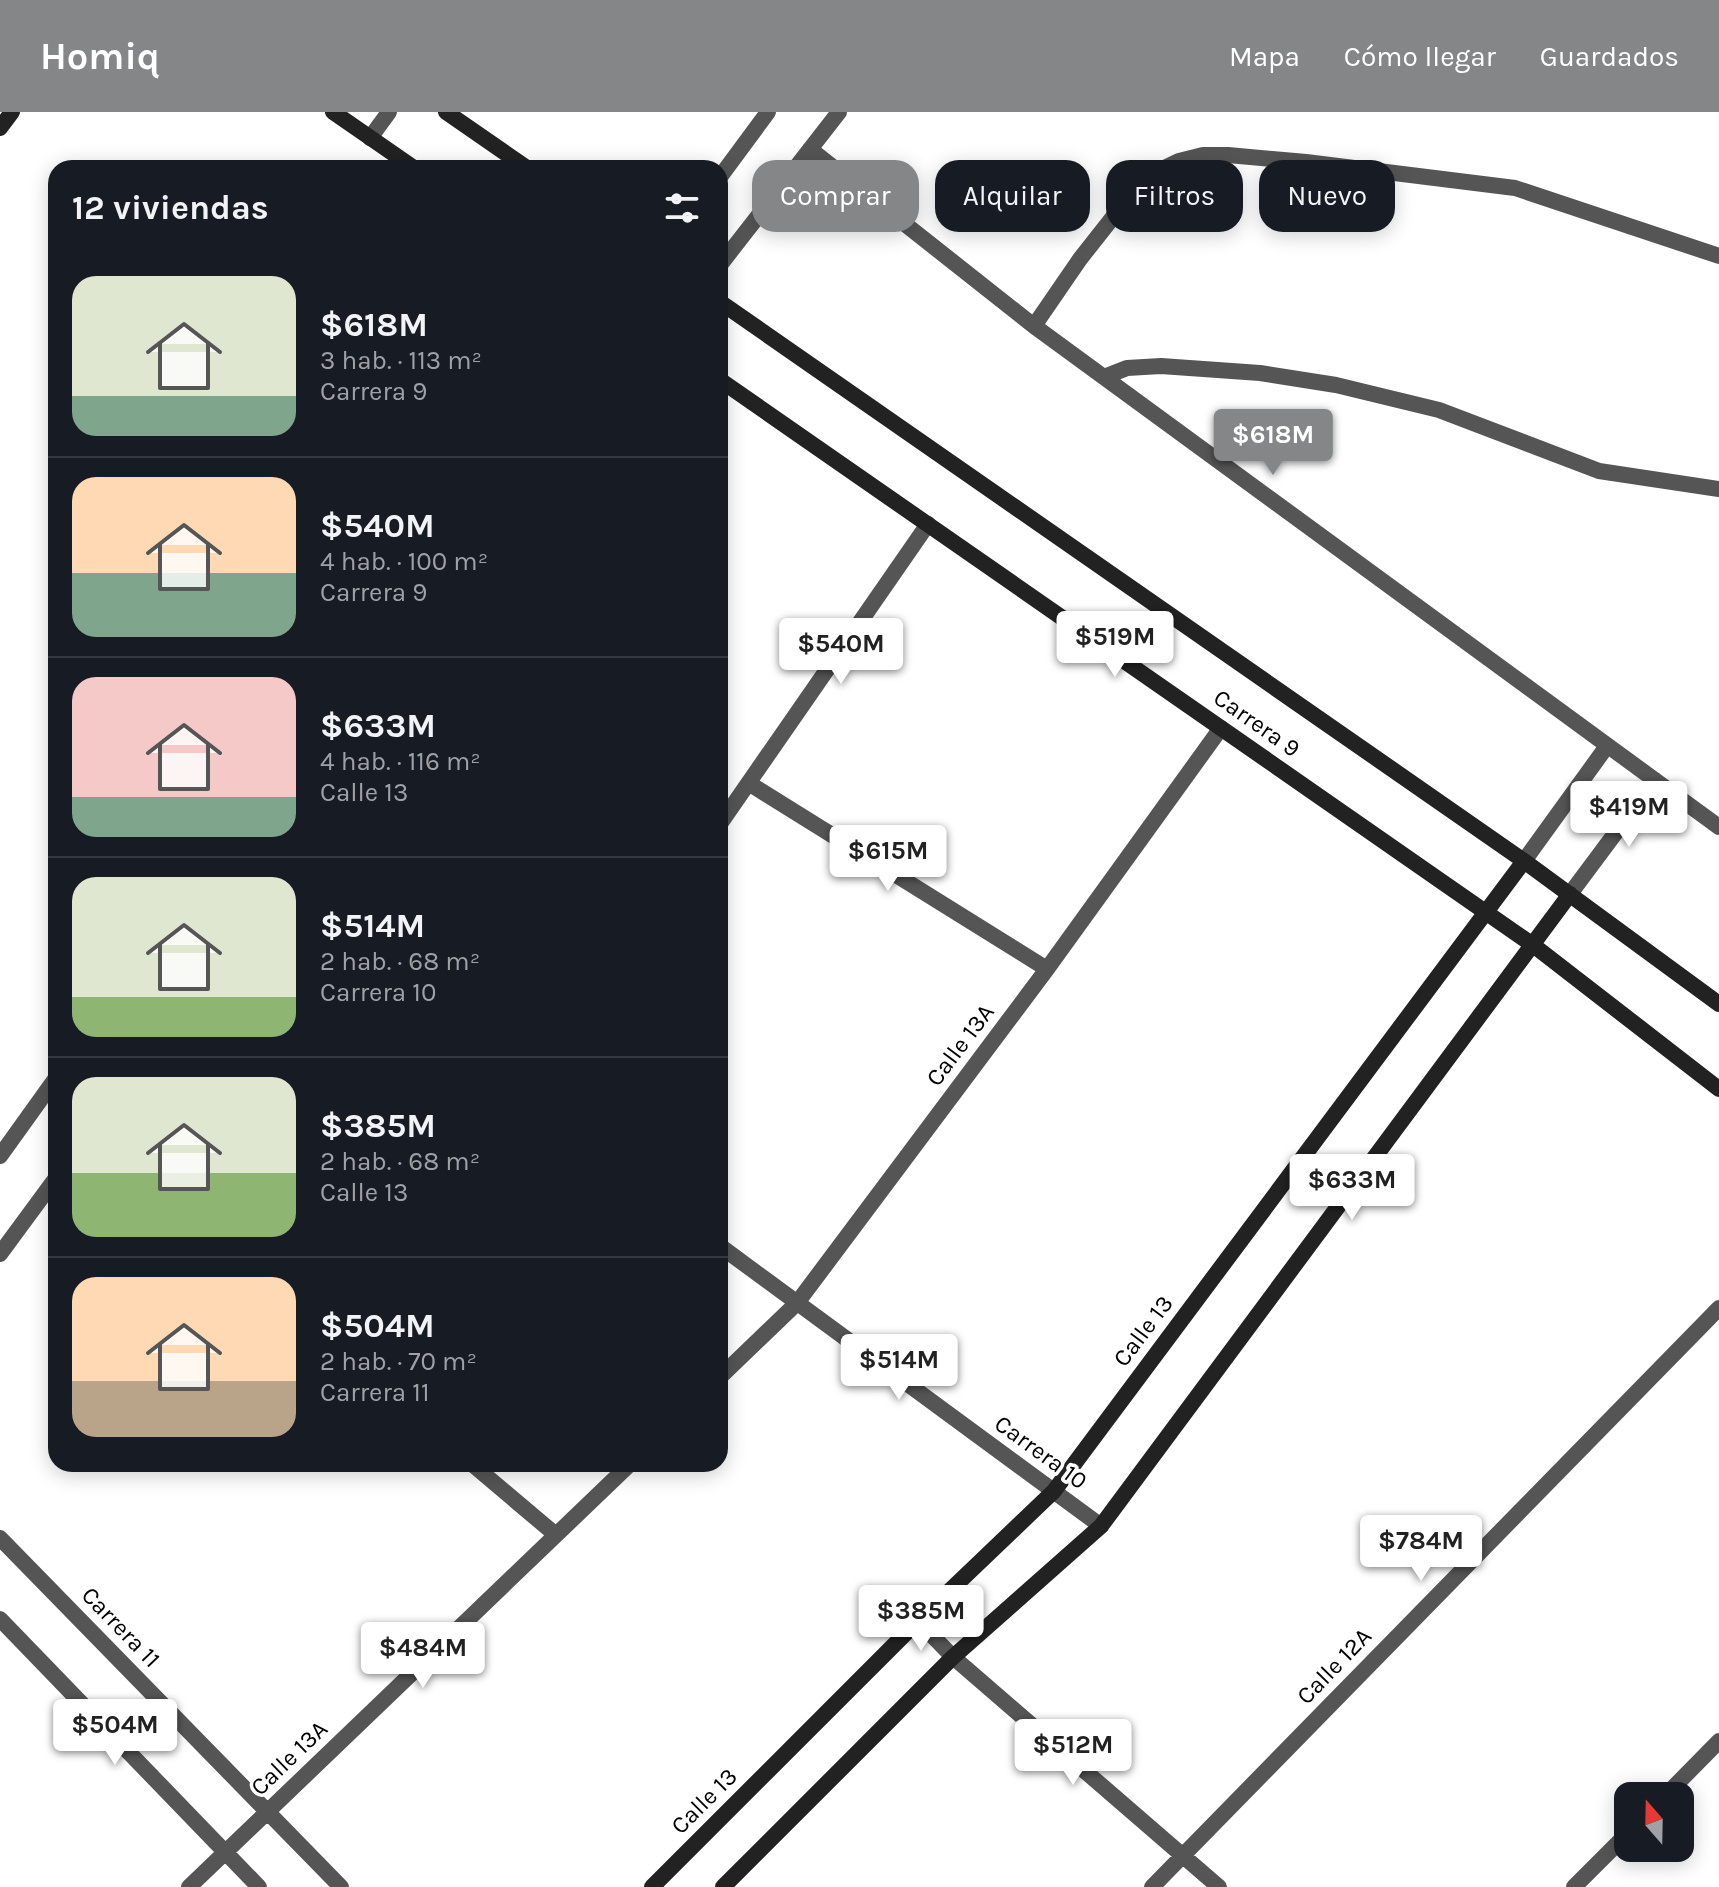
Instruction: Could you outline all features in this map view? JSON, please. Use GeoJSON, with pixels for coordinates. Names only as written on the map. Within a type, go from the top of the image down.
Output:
{"type":"FeatureCollection","features":[{"type":"Feature","properties":{"kind":"street"},"geometry":{"type":"LineString","coordinates":[[0,128],[12,112]]}},
{"type":"Feature","properties":{"kind":"street"},"geometry":{"type":"LineString","coordinates":[[333,112],[402,160]]}},
{"type":"Feature","properties":{"kind":"street"},"geometry":{"type":"LineString","coordinates":[[370,138],[389,112]]}},
{"type":"Feature","properties":{"kind":"street"},"geometry":{"type":"LineString","coordinates":[[446,112],[515,160]]}},
{"type":"Feature","properties":{"kind":"street"},"geometry":{"type":"LineString","coordinates":[[728,166],[768,112]]}},
{"type":"Feature","properties":{"kind":"street"},"geometry":{"type":"LineString","coordinates":[[728,255],[839,112]]}},
{"type":"Feature","properties":{"kind":"street"},"geometry":{"type":"LineString","coordinates":[[810,149],[1034,326],[1719,827]]}},
{"type":"Feature","properties":{"kind":"street"},"geometry":{"type":"LineString","coordinates":[[1034,326],[1080,259],[1136,188],[1156,172],[1179,161],[1203,155],[1306,162],[1515,188],[1719,256]]}},
{"type":"Feature","properties":{"kind":"street","name":"Carrera 9"},"geometry":{"type":"LineString","coordinates":[[728,308],[1524,861],[1719,1004]]}},
{"type":"Feature","properties":{"kind":"street"},"geometry":{"type":"LineString","coordinates":[[1104,377],[1127,368],[1161,366],[1260,373],[1336,385],[1439,410],[1599,471],[1719,489]]}},
{"type":"Feature","properties":{"kind":"street","name":"Carrera 9"},"geometry":{"type":"LineString","coordinates":[[728,386],[1533,945],[1719,1089]]}},
{"type":"Feature","properties":{"kind":"street"},"geometry":{"type":"LineString","coordinates":[[728,813],[928,524]]}},
{"type":"Feature","properties":{"kind":"street","name":"Calle 13A"},"geometry":{"type":"LineString","coordinates":[[728,1369],[797,1303],[1047,969],[1221,728]]}},
{"type":"Feature","properties":{"kind":"street","name":"Calle 13"},"geometry":{"type":"LineString","coordinates":[[652,1887],[918,1621],[1054,1491],[1607,746]]}},
{"type":"Feature","properties":{"kind":"street"},"geometry":{"type":"LineString","coordinates":[[723,1887],[953,1657],[1101,1526],[1655,780]]}},
{"type":"Feature","properties":{"kind":"street"},"geometry":{"type":"LineString","coordinates":[[750,784],[1047,969]]}},
{"type":"Feature","properties":{"kind":"street"},"geometry":{"type":"LineString","coordinates":[[0,1156],[48,1089]]}},
{"type":"Feature","properties":{"kind":"street"},"geometry":{"type":"LineString","coordinates":[[0,1254],[48,1189]]}},
{"type":"Feature","properties":{"kind":"street","name":"Carrera 10"},"geometry":{"type":"LineString","coordinates":[[728,1252],[1101,1526]]}},
{"type":"Feature","properties":{"kind":"street","name":"Calle 12A"},"geometry":{"type":"LineString","coordinates":[[1152,1887],[1719,1308]]}},
{"type":"Feature","properties":{"kind":"street"},"geometry":{"type":"LineString","coordinates":[[481,1472],[556,1535]]}},
{"type":"Feature","properties":{"kind":"street","name":"Calle 13A"},"geometry":{"type":"LineString","coordinates":[[189,1887],[622,1472]]}},
{"type":"Feature","properties":{"kind":"street","name":"Carrera 11"},"geometry":{"type":"LineString","coordinates":[[0,1538],[341,1887]]}},
{"type":"Feature","properties":{"kind":"street"},"geometry":{"type":"LineString","coordinates":[[0,1619],[259,1887]]}},
{"type":"Feature","properties":{"kind":"street"},"geometry":{"type":"LineString","coordinates":[[918,1621],[953,1657],[1219,1887]]}},
{"type":"Feature","properties":{"kind":"street"},"geometry":{"type":"LineString","coordinates":[[1679,1782],[1719,1741]]}},
{"type":"Feature","properties":{"kind":"street"},"geometry":{"type":"LineString","coordinates":[[1574,1887],[1614,1847]]}}]}
